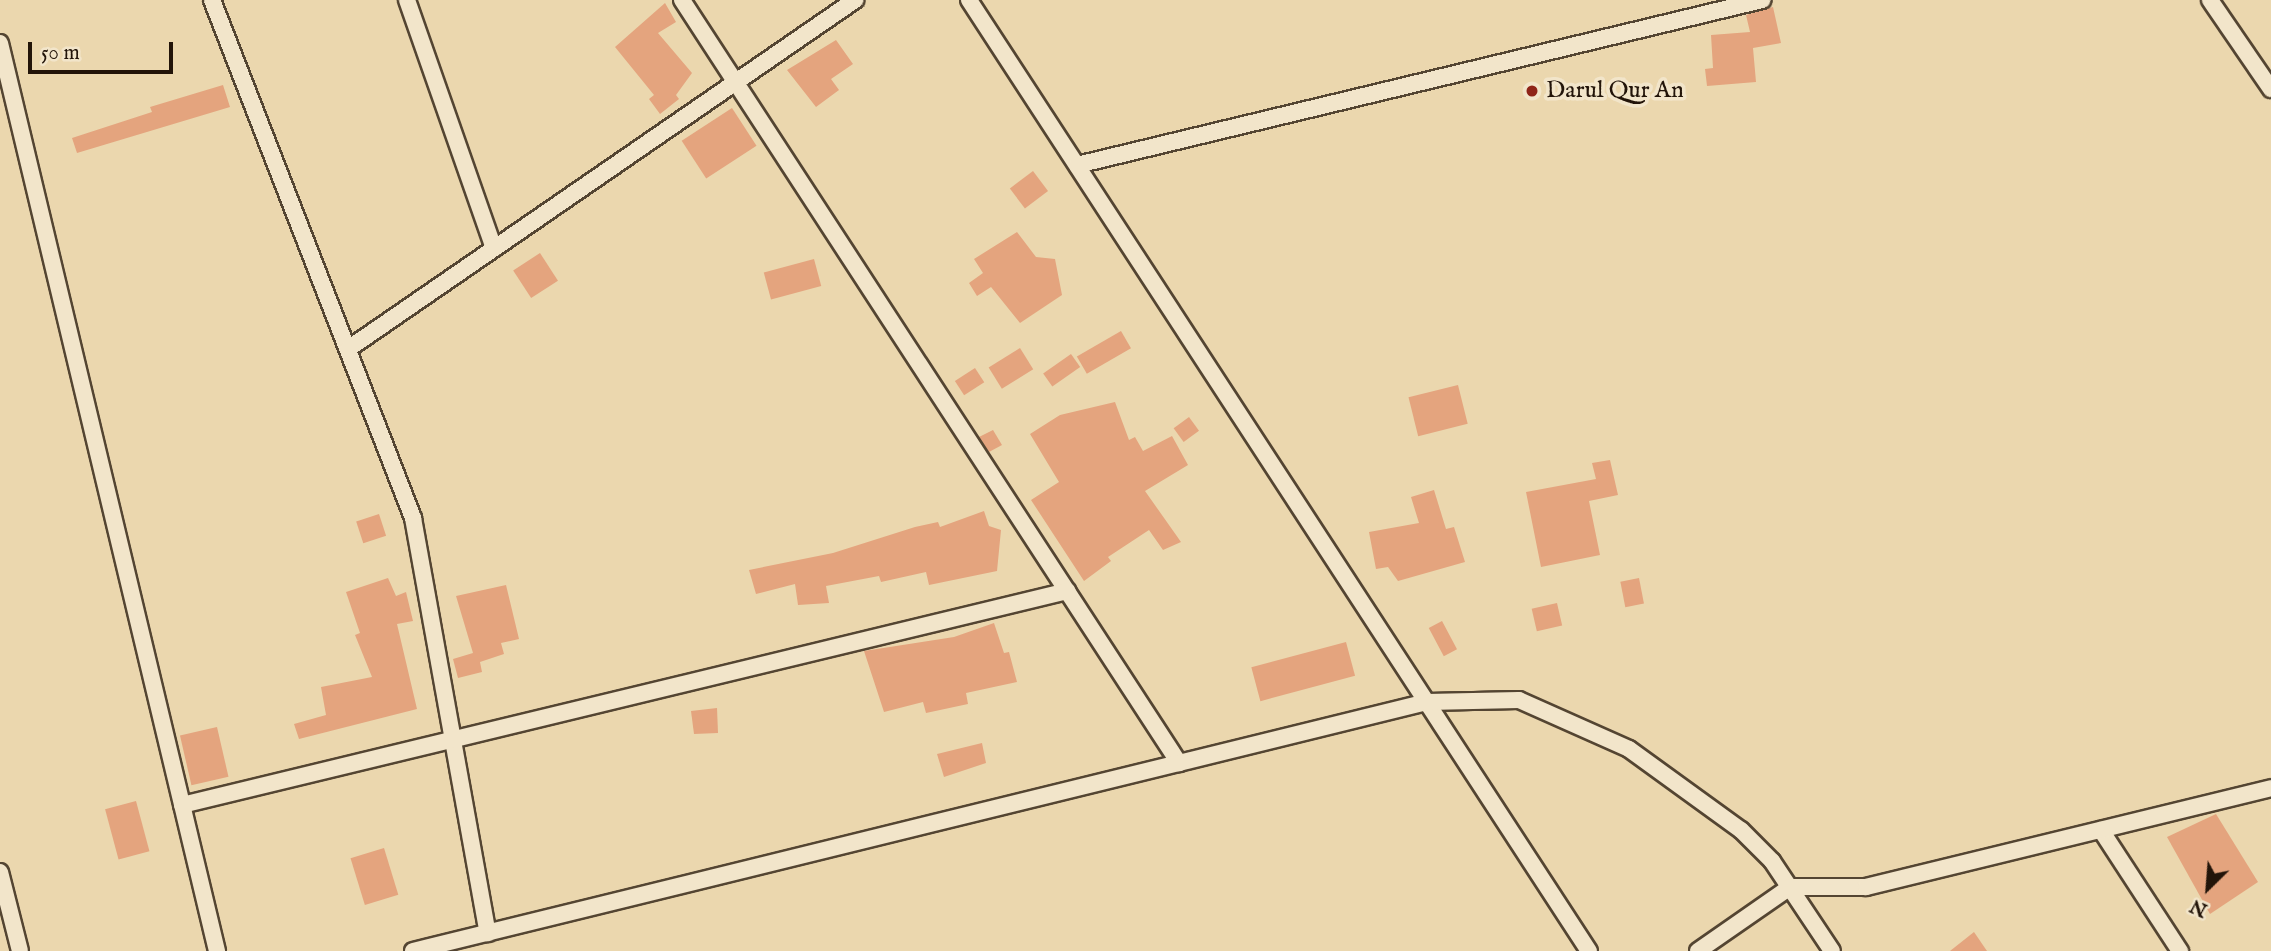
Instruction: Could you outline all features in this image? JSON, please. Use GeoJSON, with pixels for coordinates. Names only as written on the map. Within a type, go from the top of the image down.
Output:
{"type":"FeatureCollection","features":[{"type":"Feature","properties":{"kind":"street"},"geometry":{"type":"LineString","coordinates":[[212,0],[413,518],[488,933]]}},
{"type":"Feature","properties":{"kind":"street"},"geometry":{"type":"LineString","coordinates":[[407,0],[495,248]]}},
{"type":"Feature","properties":{"kind":"street"},"geometry":{"type":"LineString","coordinates":[[682,0],[1179,763]]}},
{"type":"Feature","properties":{"kind":"street"},"geometry":{"type":"LineString","coordinates":[[348,349],[855,0]]}},
{"type":"Feature","properties":{"kind":"street"},"geometry":{"type":"LineString","coordinates":[[970,0],[1589,951]]}},
{"type":"Feature","properties":{"kind":"street"},"geometry":{"type":"LineString","coordinates":[[1077,165],[1735,3],[1762,0]]}},
{"type":"Feature","properties":{"kind":"street"},"geometry":{"type":"LineString","coordinates":[[2210,0],[2271,89]]}},
{"type":"Feature","properties":{"kind":"street"},"geometry":{"type":"LineString","coordinates":[[0,43],[217,951]]}},
{"type":"Feature","properties":{"kind":"street"},"geometry":{"type":"LineString","coordinates":[[182,805],[1067,590]]}},
{"type":"Feature","properties":{"kind":"street"},"geometry":{"type":"LineString","coordinates":[[413,951],[1427,702],[1519,700],[1629,750],[1741,830],[1772,861],[1832,951]]}},
{"type":"Feature","properties":{"kind":"street"},"geometry":{"type":"LineString","coordinates":[[1698,951],[1790,887],[1866,887],[2271,788]]}},
{"type":"Feature","properties":{"kind":"street"},"geometry":{"type":"LineString","coordinates":[[2101,830],[2179,951]]}},
{"type":"Feature","properties":{"kind":"street"},"geometry":{"type":"LineString","coordinates":[[0,872],[20,951]]}},
{"type":"Feature","properties":{"kind":"building"},"geometry":{"type":"Polygon","coordinates":[[[665,3],[676,22],[658,33],[692,73],[676,95],[679,99],[660,114],[649,99],[654,95],[615,47],[665,3]]]}},
{"type":"Feature","properties":{"kind":"building"},"geometry":{"type":"Polygon","coordinates":[[[1773,7],[1781,43],[1753,48],[1756,82],[1707,86],[1705,69],[1713,68],[1711,35],[1750,32],[1746,15],[1773,7]]]}},
{"type":"Feature","properties":{"kind":"building"},"geometry":{"type":"Polygon","coordinates":[[[836,40],[853,64],[831,79],[839,90],[816,107],[787,70],[836,40]]]}},
{"type":"Feature","properties":{"kind":"building"},"geometry":{"type":"Polygon","coordinates":[[[223,85],[230,107],[77,153],[72,138],[152,112],[150,107],[223,85]]]}},
{"type":"Feature","properties":{"kind":"building"},"geometry":{"type":"Polygon","coordinates":[[[732,108],[757,146],[706,178],[682,141],[732,108]]]}},
{"type":"Feature","properties":{"kind":"building"},"geometry":{"type":"Polygon","coordinates":[[[1033,171],[1048,191],[1025,208],[1010,188],[1033,171]]]}},
{"type":"Feature","properties":{"kind":"building"},"geometry":{"type":"Polygon","coordinates":[[[1017,232],[1036,257],[1055,259],[1062,295],[1020,323],[991,287],[977,296],[969,283],[983,273],[974,259],[1017,232]]]}},
{"type":"Feature","properties":{"kind":"building"},"geometry":{"type":"Polygon","coordinates":[[[540,253],[558,281],[531,298],[513,270],[540,253]]]}},
{"type":"Feature","properties":{"kind":"building"},"geometry":{"type":"Polygon","coordinates":[[[814,259],[821,286],[771,300],[764,272],[814,259]]]}},
{"type":"Feature","properties":{"kind":"building"},"geometry":{"type":"Polygon","coordinates":[[[1121,331],[1131,348],[1087,374],[1077,357],[1121,331]]]}},
{"type":"Feature","properties":{"kind":"building"},"geometry":{"type":"Polygon","coordinates":[[[1020,348],[1033,369],[1002,389],[989,368],[1020,348]]]}},
{"type":"Feature","properties":{"kind":"building"},"geometry":{"type":"Polygon","coordinates":[[[1071,354],[1080,367],[1052,387],[1043,374],[1071,354]]]}},
{"type":"Feature","properties":{"kind":"building"},"geometry":{"type":"Polygon","coordinates":[[[975,368],[984,382],[964,395],[955,381],[975,368]]]}},
{"type":"Feature","properties":{"kind":"building"},"geometry":{"type":"Polygon","coordinates":[[[1458,385],[1468,424],[1418,436],[1409,397],[1458,385]]]}},
{"type":"Feature","properties":{"kind":"building"},"geometry":{"type":"Polygon","coordinates":[[[1115,402],[1129,440],[1135,437],[1143,451],[1172,436],[1188,465],[1145,491],[1181,542],[1163,550],[1149,530],[1108,557],[1111,561],[1084,581],[1031,500],[1059,482],[1030,434],[1060,415],[1115,402]]]}},
{"type":"Feature","properties":{"kind":"building"},"geometry":{"type":"Polygon","coordinates":[[[1189,417],[1199,431],[1184,442],[1174,428],[1189,417]]]}},
{"type":"Feature","properties":{"kind":"building"},"geometry":{"type":"Polygon","coordinates":[[[993,430],[1002,445],[989,452],[979,437],[993,430]]]}},
{"type":"Feature","properties":{"kind":"building"},"geometry":{"type":"Polygon","coordinates":[[[1610,460],[1618,495],[1589,501],[1600,555],[1541,567],[1526,492],[1596,479],[1592,463],[1610,460]]]}},
{"type":"Feature","properties":{"kind":"building"},"geometry":{"type":"Polygon","coordinates":[[[1434,490],[1446,529],[1454,527],[1465,562],[1398,581],[1388,567],[1376,569],[1369,532],[1419,523],[1411,497],[1434,490]]]}},
{"type":"Feature","properties":{"kind":"building"},"geometry":{"type":"Polygon","coordinates":[[[984,511],[989,526],[1001,530],[997,571],[929,585],[926,572],[881,582],[879,576],[826,586],[829,603],[798,605],[795,584],[756,594],[749,570],[833,553],[915,527],[938,522],[940,527],[984,511]]]}},
{"type":"Feature","properties":{"kind":"building"},"geometry":{"type":"Polygon","coordinates":[[[379,514],[386,536],[363,543],[356,521],[379,514]]]}},
{"type":"Feature","properties":{"kind":"building"},"geometry":{"type":"Polygon","coordinates":[[[388,578],[396,596],[406,592],[413,621],[397,624],[417,709],[299,739],[294,724],[326,715],[321,687],[372,677],[355,635],[360,633],[346,592],[388,578]]]}},
{"type":"Feature","properties":{"kind":"building"},"geometry":{"type":"Polygon","coordinates":[[[1639,578],[1644,604],[1625,607],[1620,582],[1639,578]]]}},
{"type":"Feature","properties":{"kind":"building"},"geometry":{"type":"Polygon","coordinates":[[[506,585],[519,639],[501,643],[504,654],[480,662],[482,672],[458,678],[453,659],[473,653],[456,596],[506,585]]]}},
{"type":"Feature","properties":{"kind":"building"},"geometry":{"type":"Polygon","coordinates":[[[1557,603],[1562,625],[1537,631],[1532,609],[1557,603]]]}},
{"type":"Feature","properties":{"kind":"building"},"geometry":{"type":"Polygon","coordinates":[[[1442,621],[1457,649],[1444,656],[1429,628],[1442,621]]]}},
{"type":"Feature","properties":{"kind":"building"},"geometry":{"type":"Polygon","coordinates":[[[994,623],[1004,653],[1009,652],[1017,682],[966,693],[968,704],[926,713],[923,702],[884,712],[864,651],[954,637],[994,623]]]}},
{"type":"Feature","properties":{"kind":"building"},"geometry":{"type":"Polygon","coordinates":[[[1346,642],[1355,676],[1260,701],[1251,667],[1346,642]]]}},
{"type":"Feature","properties":{"kind":"building"},"geometry":{"type":"Polygon","coordinates":[[[717,708],[718,733],[694,734],[691,711],[717,708]]]}},
{"type":"Feature","properties":{"kind":"building"},"geometry":{"type":"Polygon","coordinates":[[[217,727],[228,777],[191,785],[180,736],[217,727]]]}},
{"type":"Feature","properties":{"kind":"building"},"geometry":{"type":"Polygon","coordinates":[[[982,743],[986,763],[944,777],[937,754],[982,743]]]}},
{"type":"Feature","properties":{"kind":"building"},"geometry":{"type":"Polygon","coordinates":[[[136,801],[149,851],[119,860],[105,809],[136,801]]]}},
{"type":"Feature","properties":{"kind":"building"},"geometry":{"type":"Polygon","coordinates":[[[2216,814],[2258,882],[2210,914],[2167,837],[2216,814]]]}},
{"type":"Feature","properties":{"kind":"building"},"geometry":{"type":"Polygon","coordinates":[[[384,848],[398,895],[365,905],[351,858],[384,848]]]}},
{"type":"Feature","properties":{"kind":"building"},"geometry":{"type":"Polygon","coordinates":[[[1974,932],[1987,951],[1950,951],[1974,932]]]}},
{"type":"Feature","properties":{"kind":"place","name":"Darul Qur An"},"geometry":{"type":"Point","coordinates":[1532,91]}}]}
